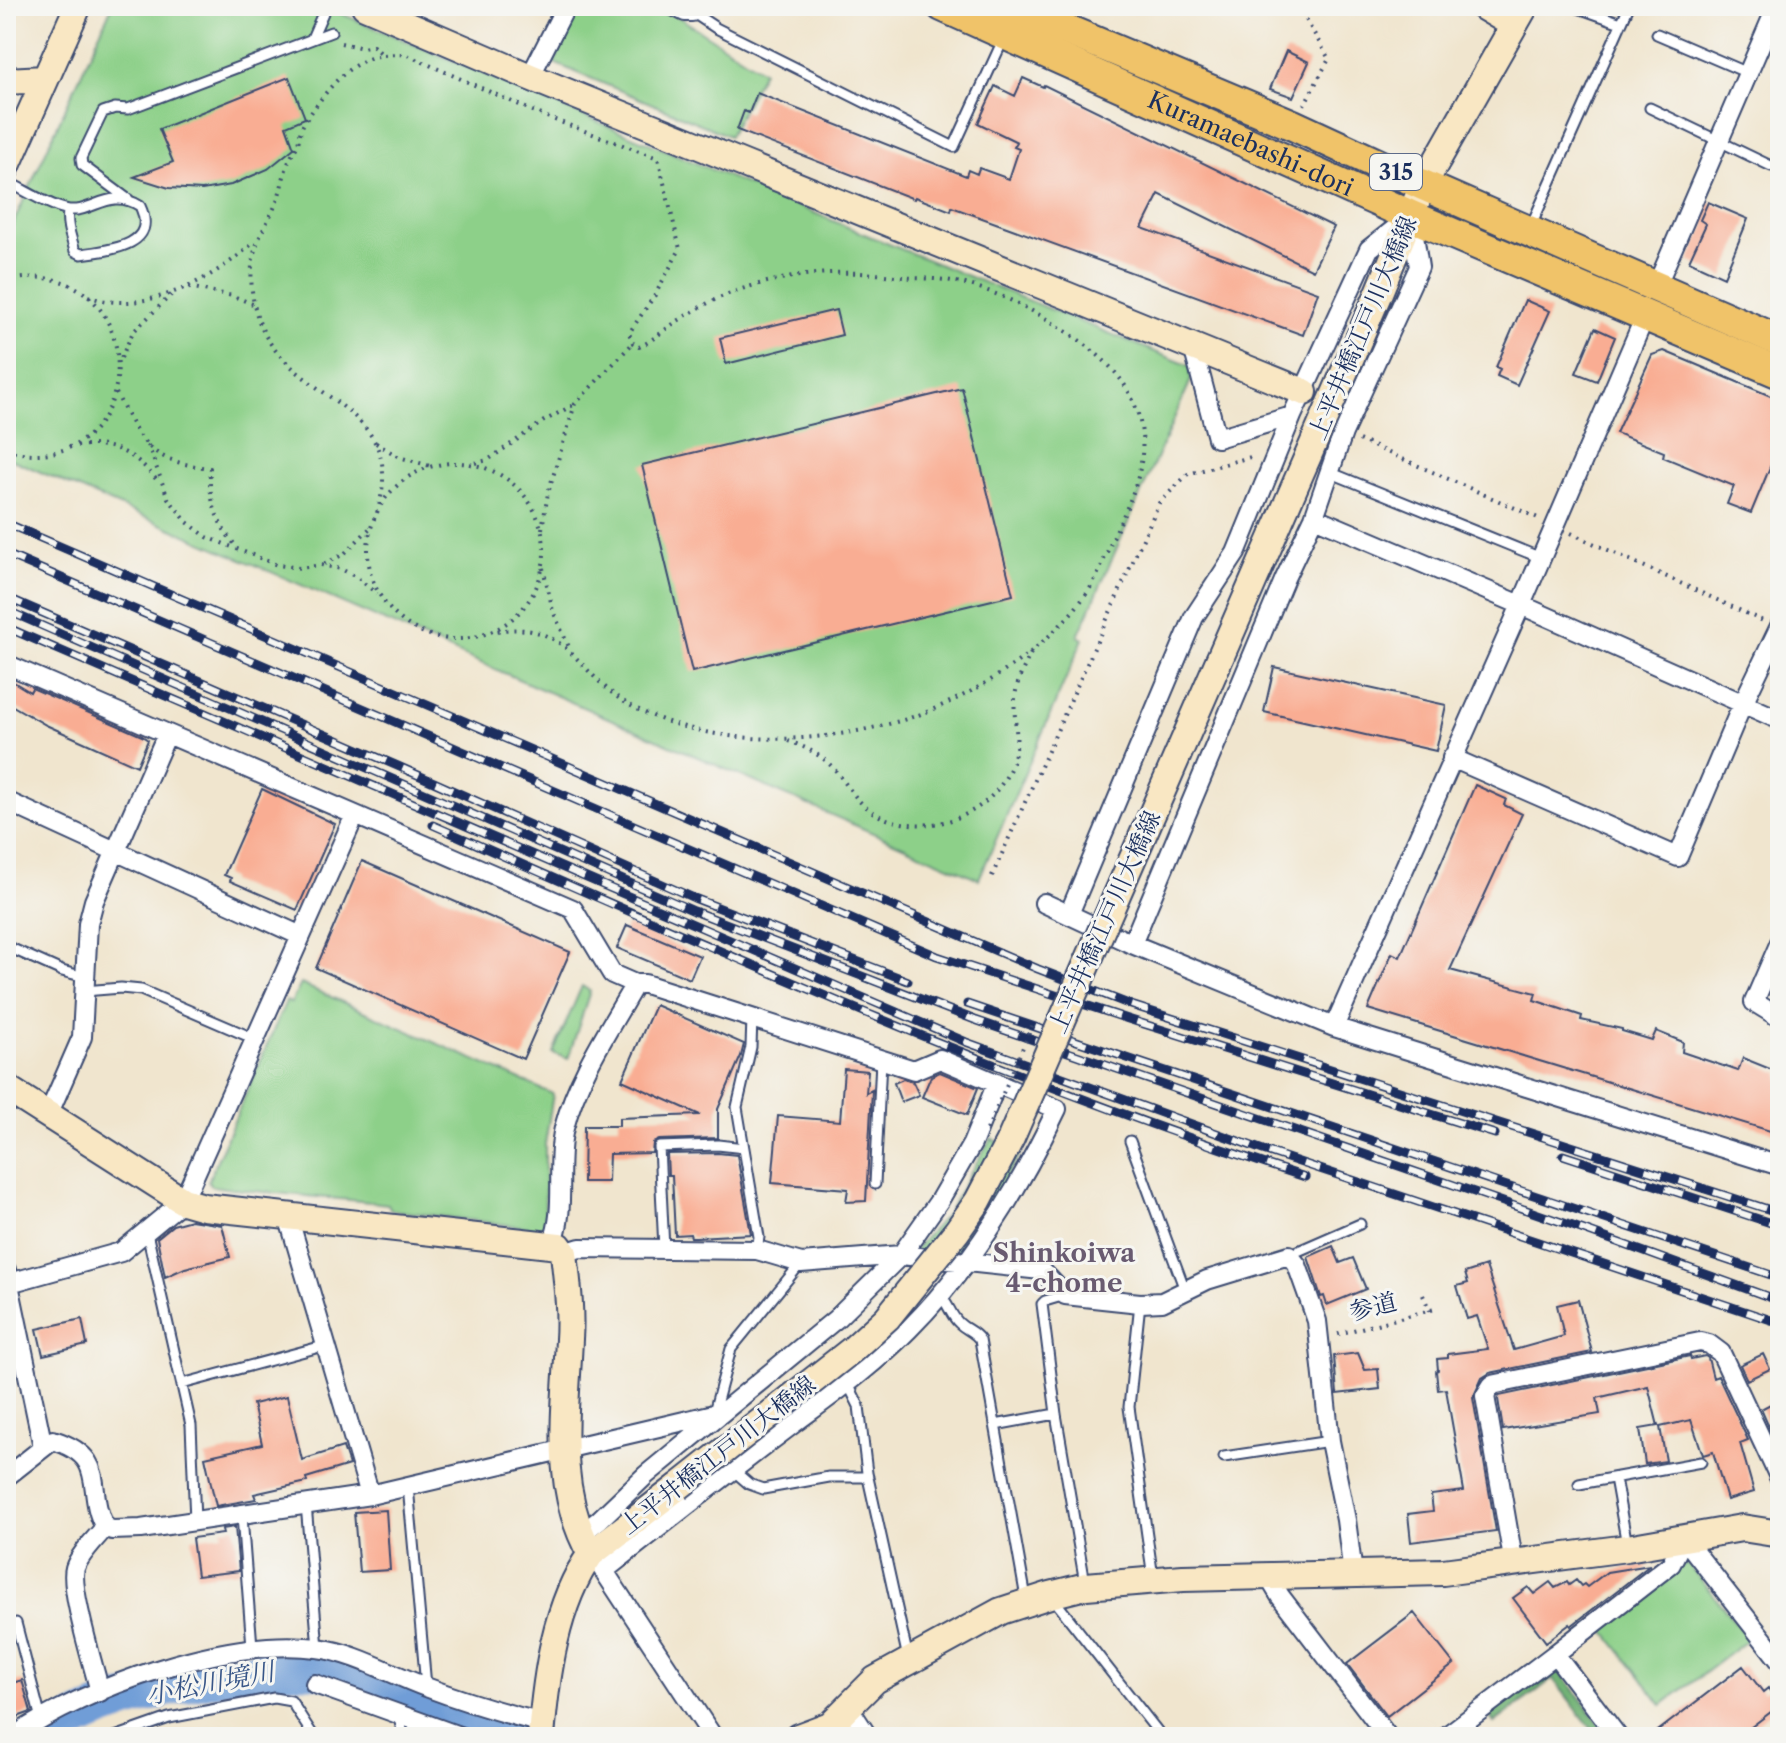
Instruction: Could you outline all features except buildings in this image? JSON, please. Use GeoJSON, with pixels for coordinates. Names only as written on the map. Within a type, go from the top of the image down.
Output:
{"type":"FeatureCollection","features":[{"type":"Feature","properties":{"kind":"main road","name":"Kuramaebashi-dori"},"geometry":{"type":"LineString","coordinates":[[942,6],[1019,15],[1293,125],[1528,231],[1780,373]]}},
{"type":"Feature","properties":{"kind":"main road","name":"Kuramaebashi-dori"},"geometry":{"type":"LineString","coordinates":[[1019,15],[1411,216],[1651,300],[1780,341]]}},
{"type":"Feature","properties":{"kind":"street"},"geometry":{"type":"LineString","coordinates":[[6,168],[78,6]]}},
{"type":"Feature","properties":{"kind":"street"},"geometry":{"type":"LineString","coordinates":[[530,77],[566,6]]}},
{"type":"Feature","properties":{"kind":"street"},"geometry":{"type":"LineString","coordinates":[[673,6],[685,12],[694,9]]}},
{"type":"Feature","properties":{"kind":"street","name":"上平井橋江戸川大橋線"},"geometry":{"type":"LineString","coordinates":[[541,1730],[561,1618],[581,1568],[592,1553],[853,1349],[887,1318],[919,1281],[978,1201],[1011,1138],[1423,185],[1520,15],[1482,6]]}},
{"type":"Feature","properties":{"kind":"street"},"geometry":{"type":"LineString","coordinates":[[1334,1027],[1542,558],[1777,6]]}},
{"type":"Feature","properties":{"kind":"street"},"geometry":{"type":"LineString","coordinates":[[377,8],[530,77],[1304,392]]}},
{"type":"Feature","properties":{"kind":"street"},"geometry":{"type":"LineString","coordinates":[[6,81],[45,79]]}},
{"type":"Feature","properties":{"kind":"street"},"geometry":{"type":"LineString","coordinates":[[1069,914],[1194,617],[1236,553],[1292,416],[1369,249],[1411,216],[1419,267],[1343,433],[1314,517],[1285,578],[1132,944]]}},
{"type":"Feature","properties":{"kind":"street"},"geometry":{"type":"LineString","coordinates":[[1193,347],[1217,438],[1292,416]]}},
{"type":"Feature","properties":{"kind":"street"},"geometry":{"type":"LineString","coordinates":[[1314,517],[1780,720]]}},
{"type":"Feature","properties":{"kind":"street"},"geometry":{"type":"LineString","coordinates":[[1236,553],[1285,578]]}},
{"type":"Feature","properties":{"kind":"street"},"geometry":{"type":"LineString","coordinates":[[1452,758],[1678,857],[1743,703],[1780,626]]}},
{"type":"Feature","properties":{"kind":"street"},"geometry":{"type":"LineString","coordinates":[[6,664],[573,909],[612,974],[635,984],[645,984],[914,1070],[940,1059],[1002,1082],[1057,1109],[1017,1186],[966,1263],[912,1327],[848,1384],[734,1471],[592,1553]]}},
{"type":"Feature","properties":{"kind":"street"},"geometry":{"type":"LineString","coordinates":[[48,1115],[82,1037],[88,924],[94,901],[167,734]]}},
{"type":"Feature","properties":{"kind":"street"},"geometry":{"type":"LineString","coordinates":[[6,801],[301,936]]}},
{"type":"Feature","properties":{"kind":"street"},"geometry":{"type":"LineString","coordinates":[[43,1447],[7,1279],[121,1252],[183,1201],[355,815]]}},
{"type":"Feature","properties":{"kind":"street"},"geometry":{"type":"LineString","coordinates":[[1044,903],[1132,944],[1334,1027],[1780,1166]]}},
{"type":"Feature","properties":{"kind":"street"},"geometry":{"type":"LineString","coordinates":[[1780,942],[1754,1002],[1780,1018]]}},
{"type":"Feature","properties":{"kind":"street"},"geometry":{"type":"LineString","coordinates":[[635,984],[596,1052],[565,1128],[559,1170],[558,1248],[570,1335],[564,1411],[570,1502],[592,1553],[713,1737]]}},
{"type":"Feature","properties":{"kind":"street"},"geometry":{"type":"LineString","coordinates":[[592,1553],[599,1520],[720,1412],[836,1319],[901,1255],[939,1201],[972,1144],[1002,1082]]}},
{"type":"Feature","properties":{"kind":"street"},"geometry":{"type":"LineString","coordinates":[[6,1088],[183,1201],[204,1207],[558,1248],[757,1250],[801,1263],[901,1255],[1041,1270],[1065,1295],[1140,1303],[1162,1302],[1207,1280],[1289,1255],[1297,1265],[1317,1321],[1330,1441],[1353,1574]]}},
{"type":"Feature","properties":{"kind":"street"},"geometry":{"type":"LineString","coordinates":[[288,1216],[370,1495]]}},
{"type":"Feature","properties":{"kind":"street"},"geometry":{"type":"LineString","coordinates":[[1514,1565],[1485,1396],[1492,1385],[1705,1343],[1721,1353],[1780,1479]]}},
{"type":"Feature","properties":{"kind":"street"},"geometry":{"type":"LineString","coordinates":[[105,1527],[112,1530],[141,1529],[370,1495],[720,1412]]}},
{"type":"Feature","properties":{"kind":"street"},"geometry":{"type":"LineString","coordinates":[[6,1477],[53,1440],[68,1444],[85,1457],[94,1478],[105,1527]]}},
{"type":"Feature","properties":{"kind":"street"},"geometry":{"type":"LineString","coordinates":[[100,1692],[74,1572],[77,1563],[105,1527]]}},
{"type":"Feature","properties":{"kind":"street"},"geometry":{"type":"LineString","coordinates":[[798,1737],[830,1725],[875,1680],[1001,1611],[1086,1586],[1153,1579],[1443,1572],[1514,1565],[1742,1528],[1780,1534]]}},
{"type":"Feature","properties":{"kind":"street"},"geometry":{"type":"LineString","coordinates":[[1445,1737],[1671,1564],[1684,1538]]}},
{"type":"Feature","properties":{"kind":"street"},"geometry":{"type":"LineString","coordinates":[[1684,1538],[1780,1661]]}},
{"type":"Feature","properties":{"kind":"street"},"geometry":{"type":"LineString","coordinates":[[1268,1576],[1388,1737]]}},
{"type":"Feature","properties":{"kind":"street"},"geometry":{"type":"LineString","coordinates":[[13,1737],[41,1719],[100,1692],[200,1657],[252,1647],[318,1648],[361,1659],[541,1730]]}},
{"type":"Feature","properties":{"kind":"street"},"geometry":{"type":"LineString","coordinates":[[1555,1654],[1618,1737]]}},
{"type":"Feature","properties":{"kind":"street"},"geometry":{"type":"LineString","coordinates":[[315,1684],[462,1737]]}},
{"type":"Feature","properties":{"kind":"street"},"geometry":{"type":"LineString","coordinates":[[849,1708],[868,1737]]}},
{"type":"Feature","properties":{"kind":"lane"},"geometry":{"type":"LineString","coordinates":[[312,38],[326,6]]}},
{"type":"Feature","properties":{"kind":"lane"},"geometry":{"type":"LineString","coordinates":[[1573,6],[1621,23]]}},
{"type":"Feature","properties":{"kind":"lane"},"geometry":{"type":"LineString","coordinates":[[1528,231],[1629,6]]}},
{"type":"Feature","properties":{"kind":"lane"},"geometry":{"type":"LineString","coordinates":[[694,9],[729,35],[954,147],[1019,15]]}},
{"type":"Feature","properties":{"kind":"lane"},"geometry":{"type":"LineString","coordinates":[[68,211],[67,221],[75,251],[81,254],[133,241],[143,235],[144,215],[140,206],[82,165],[81,158],[103,112],[115,108],[128,109],[331,32]]}},
{"type":"Feature","properties":{"kind":"lane"},"geometry":{"type":"LineString","coordinates":[[1657,34],[1748,73]]}},
{"type":"Feature","properties":{"kind":"lane"},"geometry":{"type":"LineString","coordinates":[[1650,108],[1771,166]]}},
{"type":"Feature","properties":{"kind":"lane"},"geometry":{"type":"LineString","coordinates":[[6,181],[68,211],[119,198],[129,200]]}},
{"type":"Feature","properties":{"kind":"lane"},"geometry":{"type":"LineString","coordinates":[[1329,472],[1542,558]]}},
{"type":"Feature","properties":{"kind":"lane"},"geometry":{"type":"LineString","coordinates":[[6,946],[85,984],[141,990],[255,1039]]}},
{"type":"Feature","properties":{"kind":"lane"},"geometry":{"type":"LineString","coordinates":[[752,1018],[751,1047],[737,1107],[759,1237],[757,1250]]}},
{"type":"Feature","properties":{"kind":"lane"},"geometry":{"type":"LineString","coordinates":[[875,1184],[881,1060]]}},
{"type":"Feature","properties":{"kind":"lane"},"geometry":{"type":"LineString","coordinates":[[1130,1141],[1185,1290]]}},
{"type":"Feature","properties":{"kind":"lane"},"geometry":{"type":"LineString","coordinates":[[664,1249],[659,1147],[718,1145],[744,1148]]}},
{"type":"Feature","properties":{"kind":"lane"},"geometry":{"type":"LineString","coordinates":[[1289,1255],[1360,1224]]}},
{"type":"Feature","properties":{"kind":"lane"},"geometry":{"type":"LineString","coordinates":[[147,1233],[191,1425],[195,1522]]}},
{"type":"Feature","properties":{"kind":"lane"},"geometry":{"type":"LineString","coordinates":[[720,1412],[731,1349],[801,1263]]}},
{"type":"Feature","properties":{"kind":"lane"},"geometry":{"type":"LineString","coordinates":[[939,1295],[945,1299],[957,1322],[976,1333],[980,1340],[995,1425],[1038,1598],[1162,1737]]}},
{"type":"Feature","properties":{"kind":"lane"},"geometry":{"type":"LineString","coordinates":[[1065,1295],[1042,1304],[1056,1414],[1086,1586]]}},
{"type":"Feature","properties":{"kind":"lane"},"geometry":{"type":"LineString","coordinates":[[1140,1303],[1129,1407],[1153,1579]]}},
{"type":"Feature","properties":{"kind":"lane"},"geometry":{"type":"LineString","coordinates":[[182,1384],[327,1345]]}},
{"type":"Feature","properties":{"kind":"lane"},"geometry":{"type":"LineString","coordinates":[[848,1384],[859,1406],[868,1477],[908,1661]]}},
{"type":"Feature","properties":{"kind":"lane"},"geometry":{"type":"LineString","coordinates":[[995,1425],[1056,1414]]}},
{"type":"Feature","properties":{"kind":"lane"},"geometry":{"type":"LineString","coordinates":[[1224,1457],[1330,1441]]}},
{"type":"Feature","properties":{"kind":"lane"},"geometry":{"type":"LineString","coordinates":[[1579,1484],[1701,1462]]}},
{"type":"Feature","properties":{"kind":"lane"},"geometry":{"type":"LineString","coordinates":[[734,1471],[749,1484],[763,1489],[829,1477],[868,1477]]}},
{"type":"Feature","properties":{"kind":"lane"},"geometry":{"type":"LineString","coordinates":[[1615,1478],[1627,1548]]}},
{"type":"Feature","properties":{"kind":"lane"},"geometry":{"type":"LineString","coordinates":[[408,1486],[426,1687]]}},
{"type":"Feature","properties":{"kind":"lane"},"geometry":{"type":"LineString","coordinates":[[306,1503],[318,1648]]}},
{"type":"Feature","properties":{"kind":"lane"},"geometry":{"type":"LineString","coordinates":[[242,1516],[252,1647]]}},
{"type":"Feature","properties":{"kind":"lane"},"geometry":{"type":"LineString","coordinates":[[16,1623],[41,1719]]}},
{"type":"Feature","properties":{"kind":"lane"},"geometry":{"type":"LineString","coordinates":[[115,1737],[169,1718],[274,1698],[291,1701],[314,1737]]}},
{"type":"Feature","properties":{"kind":"lane"},"geometry":{"type":"LineString","coordinates":[[398,1715],[404,1737]]}},
{"type":"Feature","properties":{"kind":"path"},"geometry":{"type":"LineString","coordinates":[[1293,125],[1329,59],[1298,6]]}},
{"type":"Feature","properties":{"kind":"path"},"geometry":{"type":"LineString","coordinates":[[331,32],[340,43],[363,48],[373,46],[382,54]]}},
{"type":"Feature","properties":{"kind":"path"},"geometry":{"type":"LineString","coordinates":[[381,597],[371,574],[368,549],[384,482],[382,463],[374,441],[355,415],[278,353],[262,329],[255,305],[252,266],[260,235],[278,197],[285,168],[312,111],[347,69],[382,54],[407,55],[544,116],[658,158],[680,249],[655,295],[629,333],[633,343],[639,347],[698,309],[739,290],[807,274],[854,271],[969,285],[1027,309],[1098,354],[1119,377],[1135,405],[1142,432],[1142,466],[1091,587],[1075,610],[1032,652],[1003,673],[914,716],[859,731],[782,738],[748,737],[698,729],[646,713],[602,686],[571,650],[553,611],[542,566],[542,534],[548,493],[575,404]]}},
{"type":"Feature","properties":{"kind":"path"},"geometry":{"type":"LineString","coordinates":[[6,281],[40,278],[62,283],[82,293],[122,302],[189,287],[229,263],[260,235]]}},
{"type":"Feature","properties":{"kind":"path"},"geometry":{"type":"LineString","coordinates":[[189,287],[233,296],[255,305]]}},
{"type":"Feature","properties":{"kind":"path"},"geometry":{"type":"LineString","coordinates":[[63,448],[92,431],[106,413],[116,393],[120,360],[133,332],[174,292]]}},
{"type":"Feature","properties":{"kind":"path"},"geometry":{"type":"LineString","coordinates":[[82,293],[99,308],[111,327],[120,360]]}},
{"type":"Feature","properties":{"kind":"path"},"geometry":{"type":"LineString","coordinates":[[374,441],[399,457],[422,465],[470,464],[488,460],[544,421],[575,404],[633,343]]}},
{"type":"Feature","properties":{"kind":"path"},"geometry":{"type":"LineString","coordinates":[[116,393],[130,423],[148,445],[173,461],[210,468],[214,512],[240,549]]}},
{"type":"Feature","properties":{"kind":"path"},"geometry":{"type":"LineString","coordinates":[[6,450],[30,454],[95,444],[121,450],[143,463],[177,512],[207,537],[277,565],[300,568],[321,565],[350,549],[373,524]]}},
{"type":"Feature","properties":{"kind":"path"},"geometry":{"type":"LineString","coordinates":[[148,445],[162,487]]}},
{"type":"Feature","properties":{"kind":"path"},"geometry":{"type":"LineString","coordinates":[[992,876],[1159,503],[1188,474],[1269,452],[1280,445]]}},
{"type":"Feature","properties":{"kind":"path"},"geometry":{"type":"LineString","coordinates":[[470,464],[494,472],[515,486],[531,505],[542,534]]}},
{"type":"Feature","properties":{"kind":"path"},"geometry":{"type":"LineString","coordinates":[[377,513],[400,483],[433,466]]}},
{"type":"Feature","properties":{"kind":"path"},"geometry":{"type":"LineString","coordinates":[[321,565],[350,573],[381,597],[397,616],[430,635],[454,639],[512,629],[555,640],[571,650]]}},
{"type":"Feature","properties":{"kind":"path"},"geometry":{"type":"LineString","coordinates":[[491,632],[512,619],[529,601],[542,566]]}},
{"type":"Feature","properties":{"kind":"path"},"geometry":{"type":"LineString","coordinates":[[782,738],[802,745],[825,761],[847,788],[875,814],[909,824],[940,823],[958,818],[988,802],[1008,772],[1016,748],[1015,698],[1023,668],[1032,652]]}},
{"type":"Feature","properties":{"kind":"path"},"geometry":{"type":"LineString","coordinates":[[986,1131],[1002,1082]]}},
{"type":"Feature","properties":{"kind":"path","name":"参道"},"geometry":{"type":"LineString","coordinates":[[1320,1337],[1432,1310],[1423,1295]]}},
{"type":"Feature","properties":{"kind":"green space"},"geometry":{"type":"Polygon","coordinates":[[[112,6],[323,6],[869,236],[1190,366],[1191,380],[1078,636],[1083,639],[979,879],[6,457],[6,239],[112,6]]]}},
{"type":"Feature","properties":{"kind":"green space"},"geometry":{"type":"Polygon","coordinates":[[[580,6],[657,6],[763,71],[729,136],[554,63],[580,6]]]}},
{"type":"Feature","properties":{"kind":"green space"},"geometry":{"type":"Polygon","coordinates":[[[301,984],[553,1094],[545,1144],[545,1223],[540,1229],[391,1210],[388,1204],[211,1186],[208,1181],[286,1001],[291,1003],[301,984]]]}},
{"type":"Feature","properties":{"kind":"green space"},"geometry":{"type":"Polygon","coordinates":[[[582,986],[590,991],[568,1059],[553,1053],[582,986]]]}},
{"type":"Feature","properties":{"kind":"green space"},"geometry":{"type":"Polygon","coordinates":[[[991,1138],[1020,1154],[959,1259],[909,1255],[947,1214],[991,1138]]]}},
{"type":"Feature","properties":{"kind":"green space"},"geometry":{"type":"Polygon","coordinates":[[[1688,1564],[1749,1639],[1662,1705],[1601,1626],[1676,1566],[1688,1564]]]}},
{"type":"Feature","properties":{"kind":"green space"},"geometry":{"type":"Polygon","coordinates":[[[1550,1667],[1557,1667],[1610,1737],[1598,1737],[1553,1679],[1494,1723],[1488,1714],[1550,1667]]]}},
{"type":"Feature","properties":{"kind":"waterway","name":"小松川境川"},"geometry":{"type":"LineString","coordinates":[[47,1737],[105,1708],[181,1684],[260,1670],[295,1668],[348,1676],[515,1737]]}},
{"type":"Feature","properties":{"kind":"railway"},"geometry":{"type":"LineString","coordinates":[[6,523],[1038,969],[1131,1005],[1780,1213]]}},
{"type":"Feature","properties":{"kind":"railway"},"geometry":{"type":"LineString","coordinates":[[6,554],[937,956],[1495,1134]]}},
{"type":"Feature","properties":{"kind":"railway"},"geometry":{"type":"LineString","coordinates":[[6,597],[694,898],[908,981]]}},
{"type":"Feature","properties":{"kind":"railway"},"geometry":{"type":"LineString","coordinates":[[6,610],[694,911],[975,1020],[1570,1225],[1780,1301]]}},
{"type":"Feature","properties":{"kind":"railway"},"geometry":{"type":"LineString","coordinates":[[6,627],[966,1042],[1263,1150],[1780,1323]]}},
{"type":"Feature","properties":{"kind":"railway"},"geometry":{"type":"LineString","coordinates":[[433,825],[864,1012],[1083,1099],[1305,1177]]}},
{"type":"Feature","properties":{"kind":"railway"},"geometry":{"type":"LineString","coordinates":[[967,1004],[1780,1278]]}},
{"type":"Feature","properties":{"kind":"railway"},"geometry":{"type":"LineString","coordinates":[[1563,1155],[1780,1226]]}},
{"type":"Feature","properties":{"kind":"district","name":"Shinkoiwa 4-chome"},"geometry":{"type":"Point","coordinates":[1064,1268]}}]}
